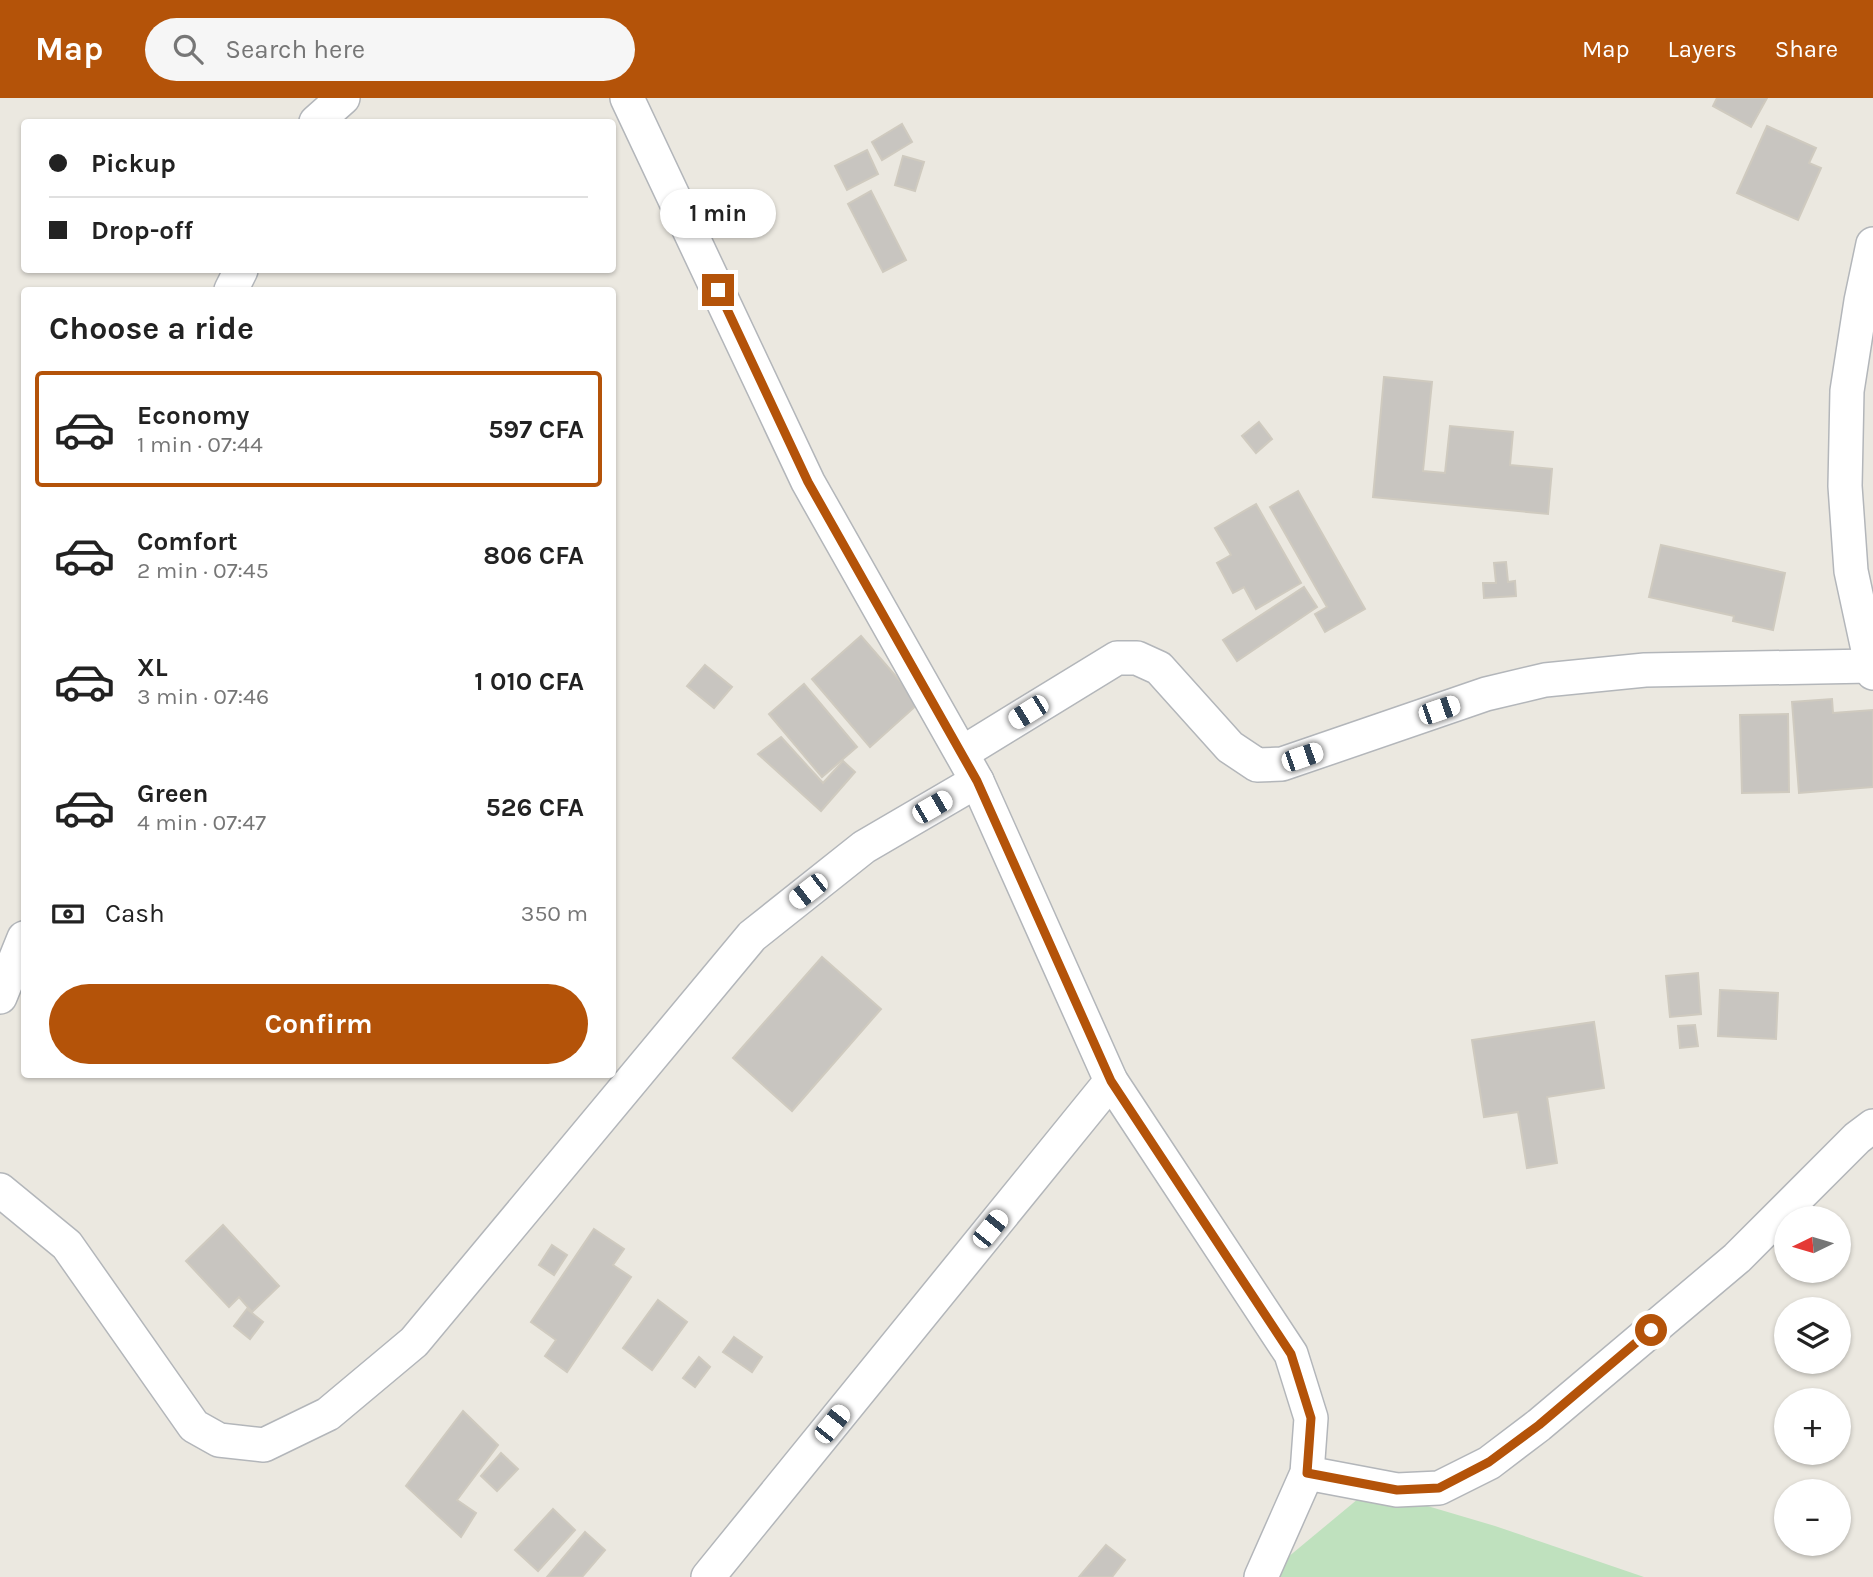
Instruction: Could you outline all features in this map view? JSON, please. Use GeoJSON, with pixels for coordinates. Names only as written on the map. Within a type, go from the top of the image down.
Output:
{"type":"FeatureCollection","features":[{"type":"Feature","properties":{"kind":"street"},"geometry":{"type":"LineString","coordinates":[[320,119],[343,98]]}},
{"type":"Feature","properties":{"kind":"street"},"geometry":{"type":"LineString","coordinates":[[627,98],[808,482],[970,767],[1111,1081],[1291,1354],[1311,1418],[1307,1473],[1261,1577]]}},
{"type":"Feature","properties":{"kind":"street"},"geometry":{"type":"LineString","coordinates":[[0,1190],[68,1245],[194,1426],[219,1440],[264,1445],[328,1414],[414,1342],[752,936],[864,847],[1117,658],[1138,658],[1160,668],[1230,747],[1257,765],[1282,764],[1486,695],[1545,680],[1645,670],[1872,670],[1851,570],[1845,486],[1847,391],[1873,244]]}},
{"type":"Feature","properties":{"kind":"street"},"geometry":{"type":"LineString","coordinates":[[0,997],[21,944]]}},
{"type":"Feature","properties":{"kind":"street"},"geometry":{"type":"LineString","coordinates":[[708,1577],[1111,1081]]}},
{"type":"Feature","properties":{"kind":"street"},"geometry":{"type":"LineString","coordinates":[[1307,1473],[1397,1490],[1439,1488],[1489,1462],[1539,1425],[1737,1258],[1857,1138],[1873,1126]]}},
{"type":"Feature","properties":{"kind":"green space"},"geometry":{"type":"Polygon","coordinates":[[[1370,1489],[1495,1526],[1644,1577],[1264,1577],[1370,1489]]]}},
{"type":"Feature","properties":{"kind":"building"},"geometry":{"type":"Polygon","coordinates":[[[1717,98],[1767,98],[1751,127],[1713,106],[1717,98]]]}},
{"type":"Feature","properties":{"kind":"building"},"geometry":{"type":"Polygon","coordinates":[[[902,124],[912,142],[882,160],[872,142],[902,124]]]}},
{"type":"Feature","properties":{"kind":"building"},"geometry":{"type":"Polygon","coordinates":[[[1767,126],[1816,148],[1809,163],[1821,168],[1798,220],[1737,193],[1767,126]]]}},
{"type":"Feature","properties":{"kind":"building"},"geometry":{"type":"Polygon","coordinates":[[[867,150],[878,174],[847,190],[835,166],[867,150]]]}},
{"type":"Feature","properties":{"kind":"building"},"geometry":{"type":"Polygon","coordinates":[[[903,156],[924,162],[915,191],[895,185],[903,156]]]}},
{"type":"Feature","properties":{"kind":"building"},"geometry":{"type":"Polygon","coordinates":[[[871,191],[906,260],[883,272],[848,204],[871,191]]]}},
{"type":"Feature","properties":{"kind":"building"},"geometry":{"type":"Polygon","coordinates":[[[1384,377],[1432,382],[1423,471],[1445,473],[1450,426],[1513,432],[1510,465],[1552,469],[1548,514],[1373,497],[1384,377]]]}},
{"type":"Feature","properties":{"kind":"building"},"geometry":{"type":"Polygon","coordinates":[[[1259,422],[1272,439],[1256,453],[1242,436],[1259,422]]]}},
{"type":"Feature","properties":{"kind":"building"},"geometry":{"type":"Polygon","coordinates":[[[1298,491],[1365,609],[1325,632],[1315,614],[1327,607],[1270,507],[1298,491]]]}},
{"type":"Feature","properties":{"kind":"building"},"geometry":{"type":"Polygon","coordinates":[[[1256,504],[1301,583],[1256,609],[1244,587],[1233,593],[1217,563],[1231,555],[1215,528],[1256,504]]]}},
{"type":"Feature","properties":{"kind":"building"},"geometry":{"type":"Polygon","coordinates":[[[1661,545],[1785,573],[1773,630],[1733,621],[1734,616],[1649,597],[1661,545]]]}},
{"type":"Feature","properties":{"kind":"building"},"geometry":{"type":"Polygon","coordinates":[[[1506,562],[1508,582],[1515,581],[1516,596],[1484,598],[1483,583],[1496,583],[1494,563],[1506,562]]]}},
{"type":"Feature","properties":{"kind":"building"},"geometry":{"type":"Polygon","coordinates":[[[1304,587],[1317,607],[1237,661],[1223,640],[1304,587]]]}},
{"type":"Feature","properties":{"kind":"building"},"geometry":{"type":"Polygon","coordinates":[[[861,636],[919,703],[870,747],[812,679],[861,636]]]}},
{"type":"Feature","properties":{"kind":"building"},"geometry":{"type":"Polygon","coordinates":[[[705,665],[732,687],[714,708],[687,686],[705,665]]]}},
{"type":"Feature","properties":{"kind":"building"},"geometry":{"type":"Polygon","coordinates":[[[804,684],[857,747],[822,777],[769,714],[804,684]]]}},
{"type":"Feature","properties":{"kind":"building"},"geometry":{"type":"Polygon","coordinates":[[[1832,699],[1833,713],[1873,710],[1873,787],[1799,793],[1792,702],[1832,699]]]}},
{"type":"Feature","properties":{"kind":"building"},"geometry":{"type":"Polygon","coordinates":[[[1788,714],[1789,792],[1742,793],[1740,715],[1788,714]]]}},
{"type":"Feature","properties":{"kind":"building"},"geometry":{"type":"Polygon","coordinates":[[[781,737],[823,783],[843,761],[855,772],[821,811],[758,754],[781,737]]]}},
{"type":"Feature","properties":{"kind":"building"},"geometry":{"type":"Polygon","coordinates":[[[822,957],[881,1009],[792,1111],[733,1058],[822,957]]]}},
{"type":"Feature","properties":{"kind":"building"},"geometry":{"type":"Polygon","coordinates":[[[1698,973],[1701,1014],[1670,1017],[1666,976],[1698,973]]]}},
{"type":"Feature","properties":{"kind":"building"},"geometry":{"type":"Polygon","coordinates":[[[1720,990],[1778,993],[1776,1039],[1718,1036],[1720,990]]]}},
{"type":"Feature","properties":{"kind":"building"},"geometry":{"type":"Polygon","coordinates":[[[1594,1022],[1604,1088],[1547,1097],[1557,1163],[1527,1168],[1518,1112],[1484,1117],[1472,1040],[1594,1022]]]}},
{"type":"Feature","properties":{"kind":"building"},"geometry":{"type":"Polygon","coordinates":[[[1695,1025],[1698,1046],[1680,1048],[1678,1026],[1695,1025]]]}},
{"type":"Feature","properties":{"kind":"building"},"geometry":{"type":"Polygon","coordinates":[[[223,1225],[279,1286],[252,1312],[239,1297],[229,1307],[186,1261],[223,1225]]]}},
{"type":"Feature","properties":{"kind":"building"},"geometry":{"type":"Polygon","coordinates":[[[594,1229],[624,1249],[613,1265],[631,1277],[567,1372],[545,1356],[556,1340],[531,1322],[594,1229]]]}},
{"type":"Feature","properties":{"kind":"building"},"geometry":{"type":"Polygon","coordinates":[[[552,1245],[567,1255],[554,1275],[539,1265],[552,1245]]]}},
{"type":"Feature","properties":{"kind":"building"},"geometry":{"type":"Polygon","coordinates":[[[658,1300],[687,1322],[652,1370],[623,1348],[658,1300]]]}},
{"type":"Feature","properties":{"kind":"building"},"geometry":{"type":"Polygon","coordinates":[[[247,1309],[263,1322],[250,1339],[234,1326],[247,1309]]]}},
{"type":"Feature","properties":{"kind":"building"},"geometry":{"type":"Polygon","coordinates":[[[734,1337],[762,1357],[752,1372],[723,1352],[734,1337]]]}},
{"type":"Feature","properties":{"kind":"building"},"geometry":{"type":"Polygon","coordinates":[[[699,1357],[710,1367],[695,1387],[683,1378],[699,1357]]]}},
{"type":"Feature","properties":{"kind":"building"},"geometry":{"type":"Polygon","coordinates":[[[463,1411],[498,1445],[457,1500],[476,1513],[461,1537],[406,1486],[463,1411]]]}},
{"type":"Feature","properties":{"kind":"building"},"geometry":{"type":"Polygon","coordinates":[[[501,1453],[518,1469],[497,1491],[481,1476],[501,1453]]]}},
{"type":"Feature","properties":{"kind":"building"},"geometry":{"type":"Polygon","coordinates":[[[553,1509],[575,1530],[538,1571],[515,1550],[553,1509]]]}},
{"type":"Feature","properties":{"kind":"building"},"geometry":{"type":"Polygon","coordinates":[[[585,1532],[605,1550],[582,1577],[547,1577],[585,1532]]]}},
{"type":"Feature","properties":{"kind":"building"},"geometry":{"type":"Polygon","coordinates":[[[1106,1545],[1125,1560],[1112,1577],[1079,1577],[1106,1545]]]}},
{"type":"Feature","properties":{"kind":"route"},"geometry":{"type":"LineString","coordinates":[[718,290],[808,482],[977,781],[1111,1081],[1291,1354],[1311,1418],[1307,1473],[1397,1490],[1439,1488],[1489,1462],[1539,1425],[1651,1330]]}}]}
